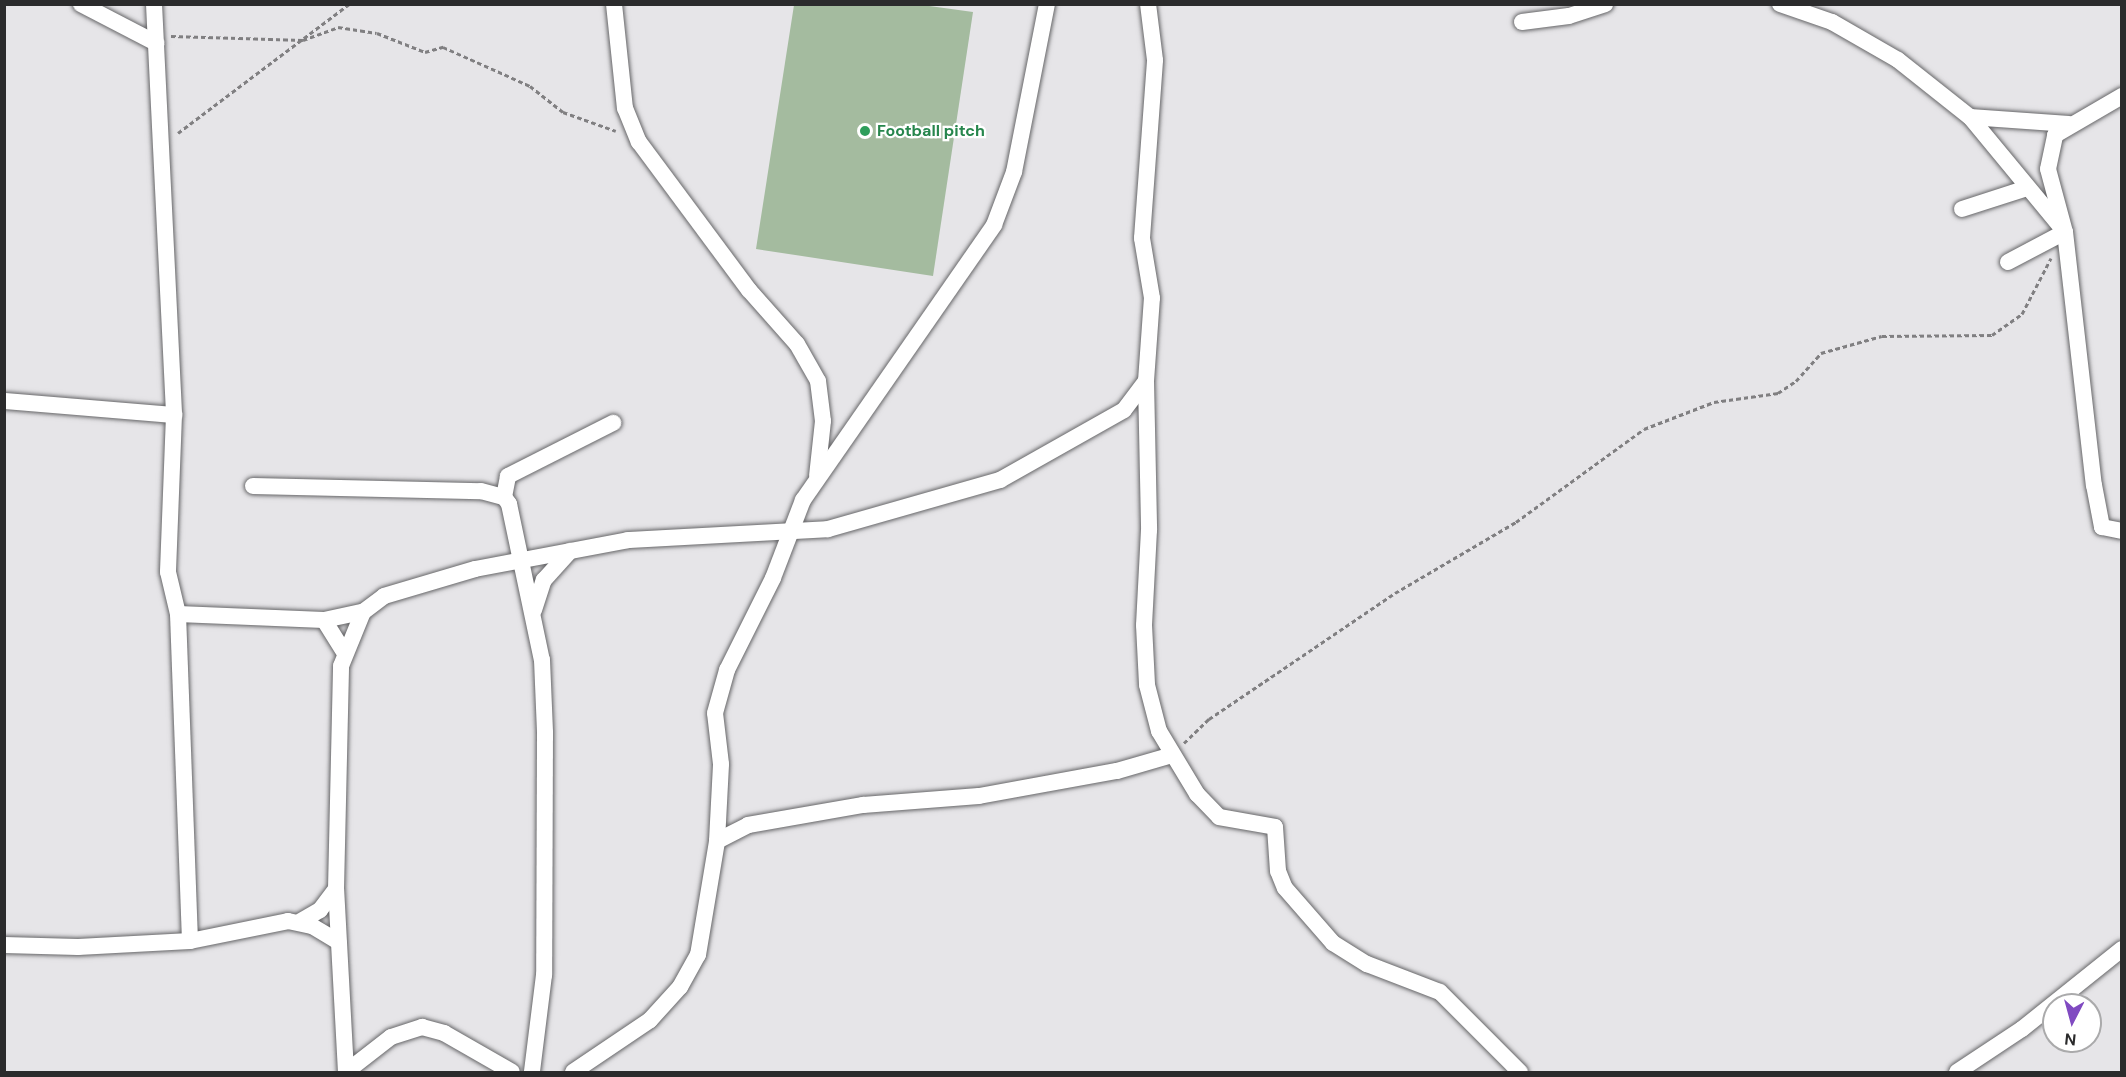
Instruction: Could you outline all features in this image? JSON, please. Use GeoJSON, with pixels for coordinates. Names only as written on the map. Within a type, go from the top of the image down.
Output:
{"type":"FeatureCollection","features":[{"type":"Feature","properties":{"kind":"street"},"geometry":{"type":"LineString","coordinates":[[81,4],[156,43]]}},
{"type":"Feature","properties":{"kind":"street"},"geometry":{"type":"LineString","coordinates":[[154,4],[164,148],[174,415],[168,573],[178,614],[190,941]]}},
{"type":"Feature","properties":{"kind":"street"},"geometry":{"type":"LineString","coordinates":[[614,4],[625,108],[639,142],[810,363],[822,411],[817,477]]}},
{"type":"Feature","properties":{"kind":"street"},"geometry":{"type":"LineString","coordinates":[[573,1072],[650,1020],[690,972],[698,955],[717,841],[718,697],[817,477],[994,225],[1014,172],[1047,4]]}},
{"type":"Feature","properties":{"kind":"street"},"geometry":{"type":"LineString","coordinates":[[1148,4],[1155,60],[1142,238],[1152,298],[1146,381],[1147,685],[1159,731],[1172,755],[1219,817],[1275,827],[1278,871],[1285,888],[1333,943],[1345,954],[1440,992],[1520,1072]]}},
{"type":"Feature","properties":{"kind":"street"},"geometry":{"type":"LineString","coordinates":[[1522,22],[1569,16],[1605,4]]}},
{"type":"Feature","properties":{"kind":"street"},"geometry":{"type":"LineString","coordinates":[[1780,4],[1832,22],[1898,60],[1970,117],[2065,232]]}},
{"type":"Feature","properties":{"kind":"street"},"geometry":{"type":"LineString","coordinates":[[2121,96],[2069,124],[2055,135],[2048,170],[2065,232],[2094,485],[2102,527],[2121,531]]}},
{"type":"Feature","properties":{"kind":"street"},"geometry":{"type":"LineString","coordinates":[[1970,117],[2069,124]]}},
{"type":"Feature","properties":{"kind":"street"},"geometry":{"type":"LineString","coordinates":[[1962,209],[2027,188]]}},
{"type":"Feature","properties":{"kind":"street"},"geometry":{"type":"LineString","coordinates":[[2008,262],[2065,232]]}},
{"type":"Feature","properties":{"kind":"street"},"geometry":{"type":"LineString","coordinates":[[178,614],[324,620],[363,612],[409,588],[522,560],[570,551],[668,536],[828,529],[1026,469],[1124,410],[1146,381]]}},
{"type":"Feature","properties":{"kind":"street"},"geometry":{"type":"LineString","coordinates":[[4,401],[174,415]]}},
{"type":"Feature","properties":{"kind":"street"},"geometry":{"type":"LineString","coordinates":[[532,1072],[541,1027],[545,886],[545,733],[533,611],[522,560],[504,496],[508,476],[613,423]]}},
{"type":"Feature","properties":{"kind":"street"},"geometry":{"type":"LineString","coordinates":[[253,486],[481,491],[504,496]]}},
{"type":"Feature","properties":{"kind":"street"},"geometry":{"type":"LineString","coordinates":[[533,611],[544,580],[570,551]]}},
{"type":"Feature","properties":{"kind":"street"},"geometry":{"type":"LineString","coordinates":[[346,1072],[336,889],[343,651],[363,612]]}},
{"type":"Feature","properties":{"kind":"street"},"geometry":{"type":"LineString","coordinates":[[324,620],[343,651]]}},
{"type":"Feature","properties":{"kind":"street"},"geometry":{"type":"LineString","coordinates":[[717,841],[748,825],[863,805],[989,795],[1172,755]]}},
{"type":"Feature","properties":{"kind":"street"},"geometry":{"type":"LineString","coordinates":[[301,921],[320,910],[336,889]]}},
{"type":"Feature","properties":{"kind":"street"},"geometry":{"type":"LineString","coordinates":[[4,945],[78,948],[190,941],[275,921],[301,921],[339,942]]}},
{"type":"Feature","properties":{"kind":"street"},"geometry":{"type":"LineString","coordinates":[[1957,1072],[2022,1029],[2121,949]]}},
{"type":"Feature","properties":{"kind":"street"},"geometry":{"type":"LineString","coordinates":[[346,1072],[391,1037],[422,1028],[444,1033],[512,1072]]}},
{"type":"Feature","properties":{"kind":"path"},"geometry":{"type":"LineString","coordinates":[[164,148],[186,124],[349,4]]}},
{"type":"Feature","properties":{"kind":"path"},"geometry":{"type":"LineString","coordinates":[[156,43],[165,35],[303,40],[338,27],[377,33],[425,52],[443,47],[530,87],[563,112],[589,117],[639,142]]}},
{"type":"Feature","properties":{"kind":"path"},"geometry":{"type":"LineString","coordinates":[[1172,755],[1209,719],[1395,593],[1515,522],[1569,479],[1661,420],[1714,402],[1778,393],[1796,381],[1821,353],[1882,336],[1992,335],[2022,314],[2065,232]]}},
{"type":"Feature","properties":{"kind":"green space","name":"Football pitch"},"geometry":{"type":"Polygon","coordinates":[[[794,5],[922,5],[973,12],[933,276],[756,249],[794,5]]]}},
{"type":"Feature","properties":{"kind":"place","name":"Football pitch"},"geometry":{"type":"Point","coordinates":[865,131]}}]}
